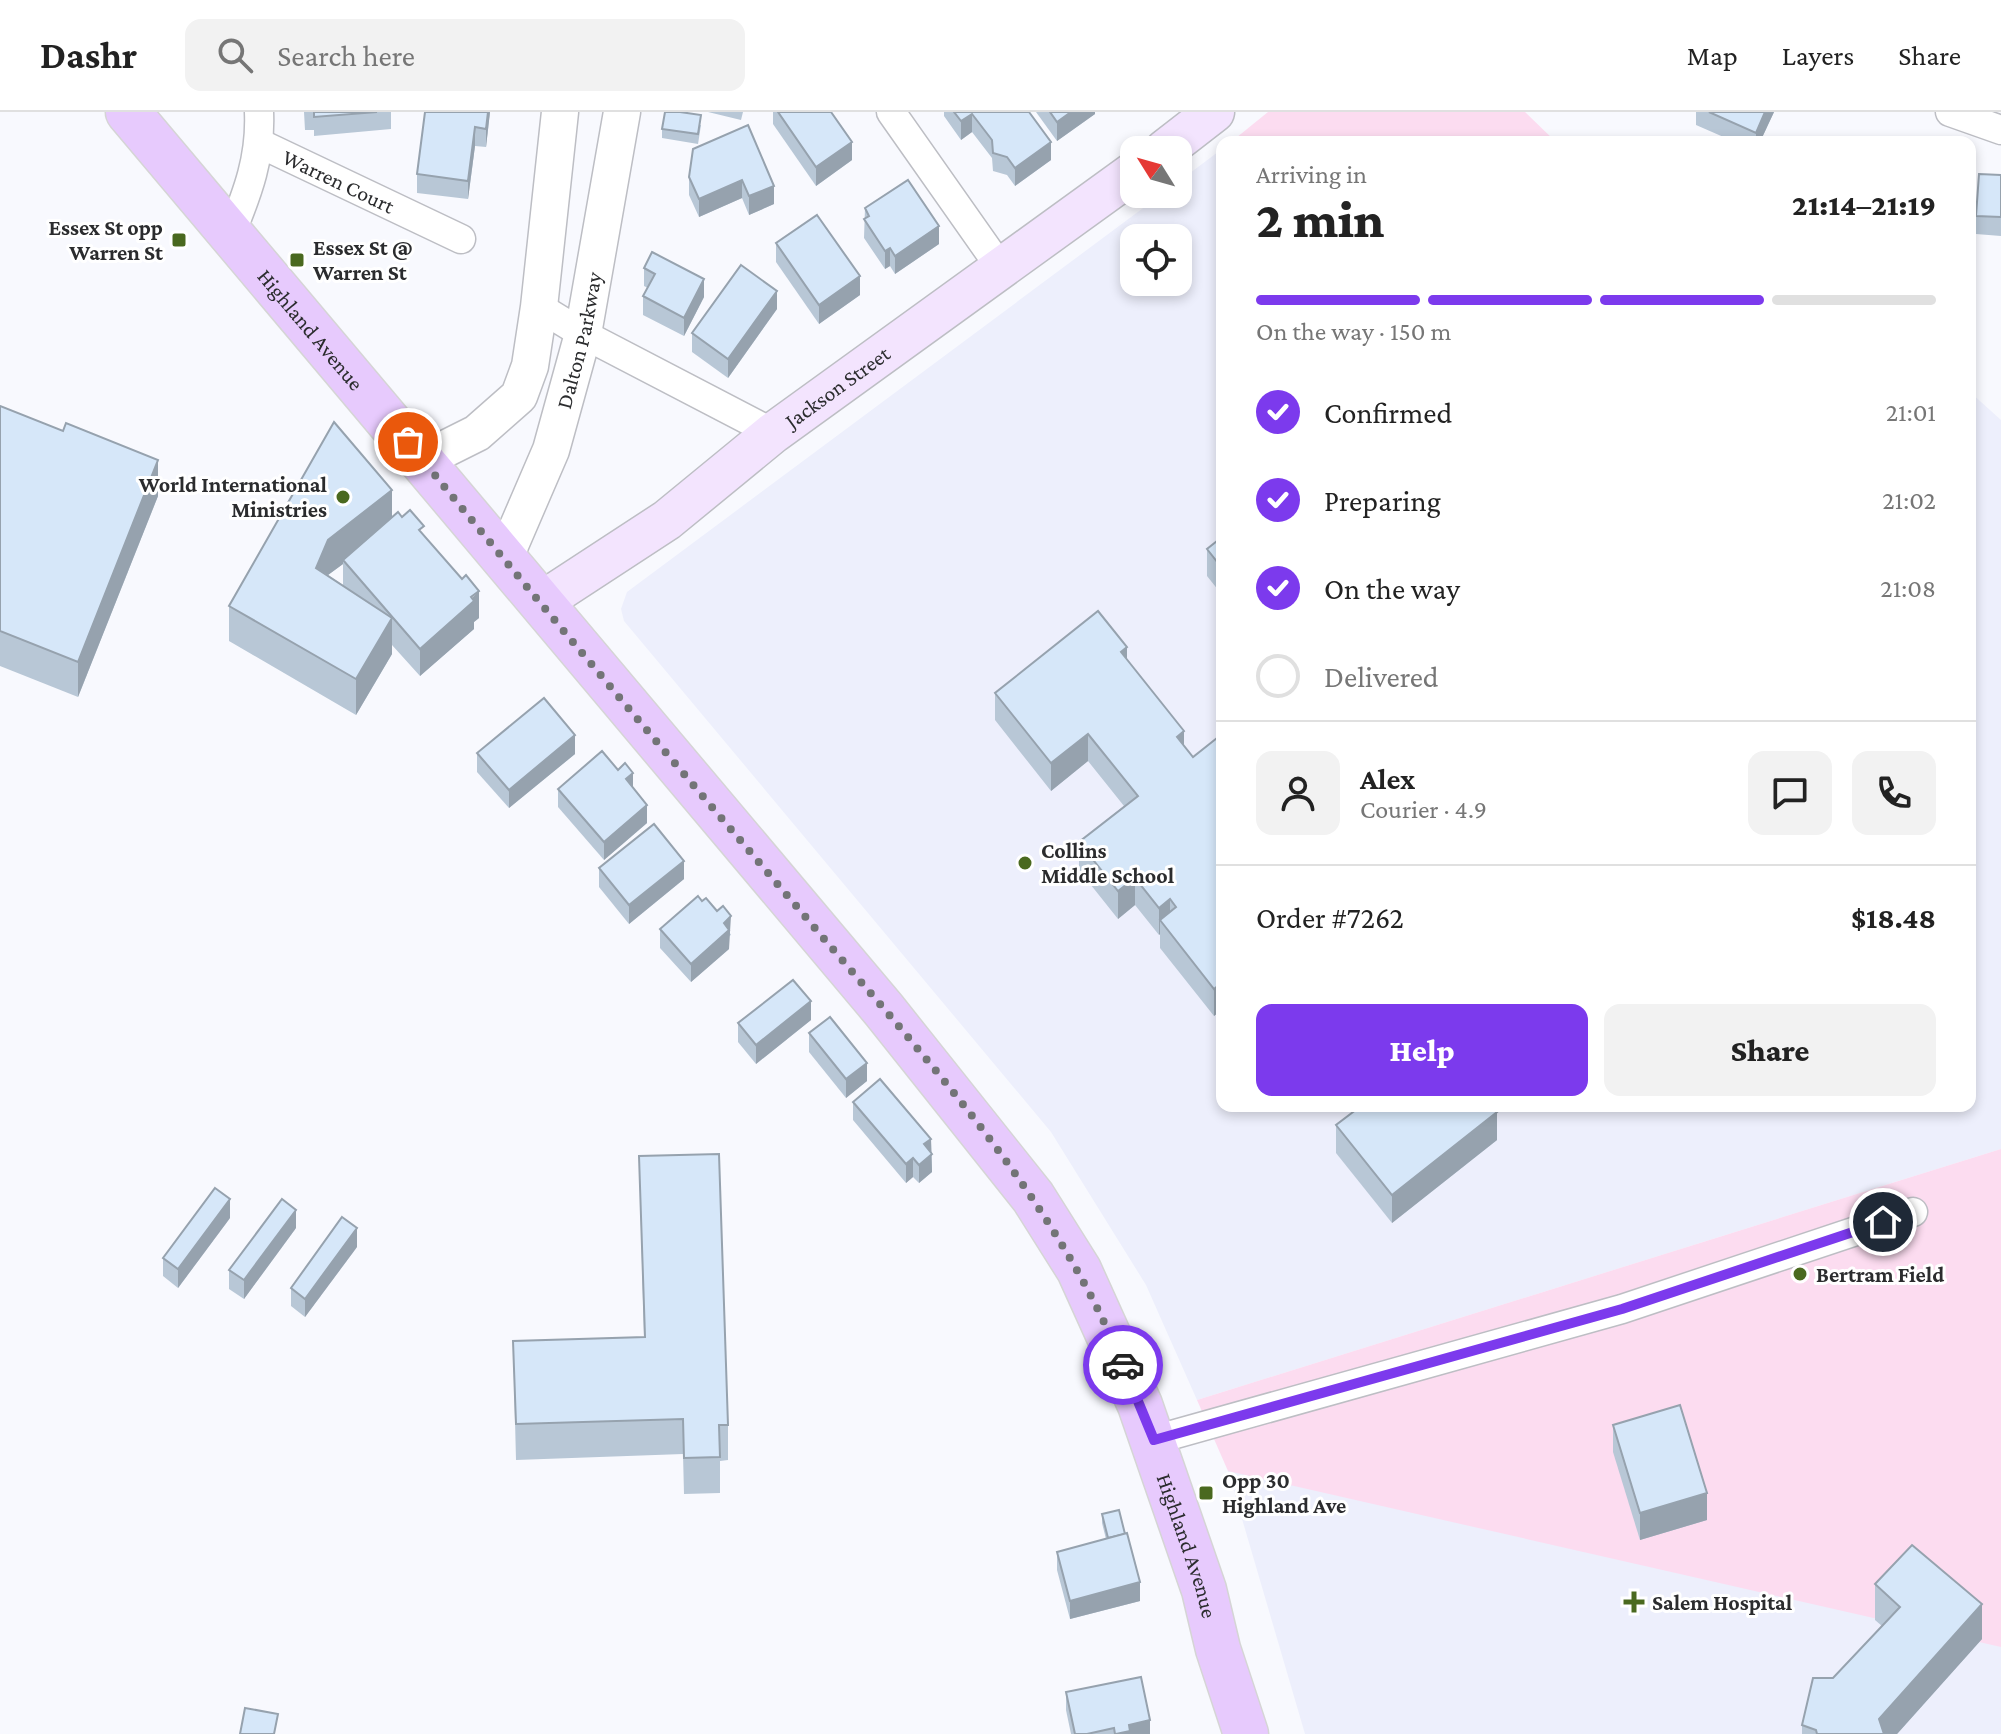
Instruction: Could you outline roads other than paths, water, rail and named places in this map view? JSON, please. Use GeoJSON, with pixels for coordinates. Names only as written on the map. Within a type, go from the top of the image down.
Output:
{"type":"FeatureCollection","features":[{"type":"Feature","properties":{"kind":"main road","name":"Highland Avenue"},"geometry":{"type":"LineString","coordinates":[[128,112],[884,1010],[1033,1197],[1086,1284],[1113,1339],[1154,1440],[1204,1590],[1218,1649],[1246,1734]]}},
{"type":"Feature","properties":{"kind":"main road"},"geometry":{"type":"LineString","coordinates":[[1183,136],[1214,112]]}},
{"type":"Feature","properties":{"kind":"main road","name":"Jackson Street"},"geometry":{"type":"LineString","coordinates":[[540,603],[667,520],[773,433],[1120,182]]}},
{"type":"Feature","properties":{"kind":"street"},"geometry":{"type":"LineString","coordinates":[[231,233],[252,184],[261,144],[259,112]]}},
{"type":"Feature","properties":{"kind":"street","name":"Dalton Parkway"},"geometry":{"type":"LineString","coordinates":[[423,460],[477,433],[519,396],[530,366],[539,307],[560,112]]}},
{"type":"Feature","properties":{"kind":"street","name":"Dalton Parkway"},"geometry":{"type":"LineString","coordinates":[[504,559],[551,450],[583,334],[622,112]]}},
{"type":"Feature","properties":{"kind":"street"},"geometry":{"type":"LineString","coordinates":[[891,112],[1000,267]]}},
{"type":"Feature","properties":{"kind":"street"},"geometry":{"type":"LineString","coordinates":[[1950,112],[2001,130]]}},
{"type":"Feature","properties":{"kind":"street","name":"Warren Court"},"geometry":{"type":"LineString","coordinates":[[261,144],[461,239]]}},
{"type":"Feature","properties":{"kind":"street"},"geometry":{"type":"LineString","coordinates":[[539,307],[583,334],[773,433]]}},
{"type":"Feature","properties":{"kind":"street"},"geometry":{"type":"LineString","coordinates":[[1154,1440],[1705,1284],[1913,1212]]}},
{"type":"Feature","properties":{"kind":"place","name":"Essex St opp Warren St"},"geometry":{"type":"Point","coordinates":[179,240]}},
{"type":"Feature","properties":{"kind":"place","name":"Essex St @ Warren St"},"geometry":{"type":"Point","coordinates":[297,260]}},
{"type":"Feature","properties":{"kind":"place","name":"World International Ministries"},"geometry":{"type":"Point","coordinates":[343,497]}},
{"type":"Feature","properties":{"kind":"place","name":"Collins Middle School"},"geometry":{"type":"Point","coordinates":[1025,863]}},
{"type":"Feature","properties":{"kind":"place","name":"Bertram Field"},"geometry":{"type":"Point","coordinates":[1800,1274]}},
{"type":"Feature","properties":{"kind":"place","name":"Opp 30 Highland Ave"},"geometry":{"type":"Point","coordinates":[1206,1493]}},
{"type":"Feature","properties":{"kind":"place","name":"Salem Hospital"},"geometry":{"type":"Point","coordinates":[1634,1602]}}]}
